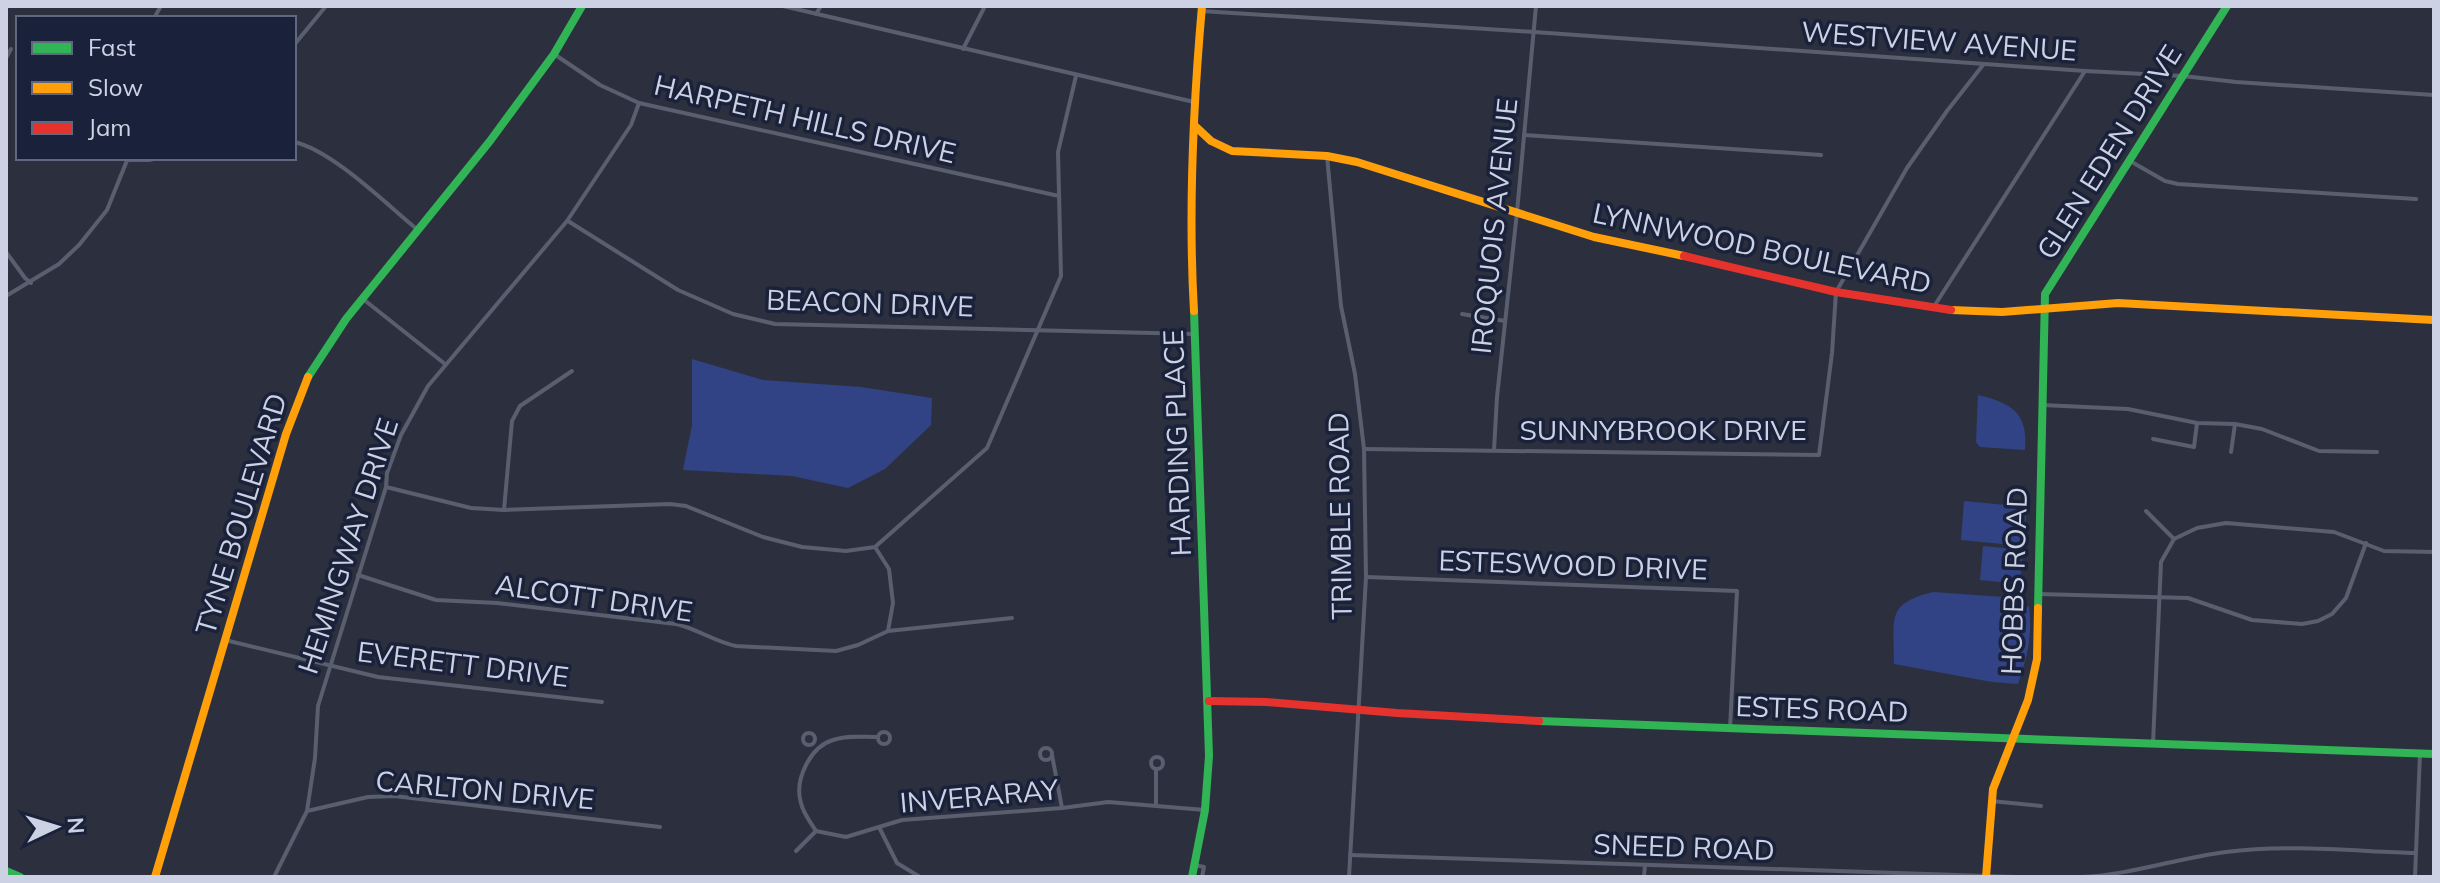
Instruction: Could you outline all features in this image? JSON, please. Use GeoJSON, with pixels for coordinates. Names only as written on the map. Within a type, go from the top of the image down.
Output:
{"type":"FeatureCollection","features":[{"type":"Feature","properties":{"kind":"street"},"geometry":{"type":"LineString","coordinates":[[296,43],[326,6]]}},
{"type":"Feature","properties":{"kind":"street","name":"TYNE BOULEVARD"},"geometry":{"type":"LineString","coordinates":[[155,877],[286,434],[305,386],[346,319],[490,141],[554,54],[582,6]]}},
{"type":"Feature","properties":{"kind":"street"},"geometry":{"type":"LineString","coordinates":[[783,6],[1194,102]]}},
{"type":"Feature","properties":{"kind":"street"},"geometry":{"type":"LineString","coordinates":[[816,14],[821,6]]}},
{"type":"Feature","properties":{"kind":"street"},"geometry":{"type":"LineString","coordinates":[[963,49],[985,6]]}},
{"type":"Feature","properties":{"kind":"street","name":"IROQUOIS AVENUE"},"geometry":{"type":"LineString","coordinates":[[1494,450],[1536,6]]}},
{"type":"Feature","properties":{"kind":"street","name":"GLEN EDEN DRIVE"},"geometry":{"type":"LineString","coordinates":[[2043,327],[2045,294],[2227,6]]}},
{"type":"Feature","properties":{"kind":"street","name":"WESTVIEW AVENUE"},"geometry":{"type":"LineString","coordinates":[[1201,8],[2434,95]]}},
{"type":"Feature","properties":{"kind":"street","name":"HARDING PLACE"},"geometry":{"type":"LineString","coordinates":[[1192,877],[1205,810],[1209,767],[1190,243],[1191,163],[1201,8]]}},
{"type":"Feature","properties":{"kind":"street"},"geometry":{"type":"LineString","coordinates":[[6,58],[11,49]]}},
{"type":"Feature","properties":{"kind":"street","name":"HARPETH HILLS DRIVE"},"geometry":{"type":"LineString","coordinates":[[554,54],[600,85],[639,103],[1059,196]]}},
{"type":"Feature","properties":{"kind":"street","name":"SUNNYBROOK DRIVE"},"geometry":{"type":"LineString","coordinates":[[1364,449],[1819,455],[1836,292],[1907,168],[1984,64]]}},
{"type":"Feature","properties":{"kind":"street"},"geometry":{"type":"LineString","coordinates":[[1933,308],[2085,71]]}},
{"type":"Feature","properties":{"kind":"street"},"geometry":{"type":"LineString","coordinates":[[386,487],[471,508],[504,510],[670,504],[686,506],[763,537],[802,547],[846,551],[875,547],[987,448],[1061,276],[1058,152],[1076,76]]}},
{"type":"Feature","properties":{"kind":"street","name":"HEMINGWAY DRIVE"},"geometry":{"type":"LineString","coordinates":[[274,877],[307,811],[315,758],[318,706],[386,487],[390,465],[411,415],[445,364],[567,221],[631,125],[639,103]]}},
{"type":"Feature","properties":{"kind":"street","name":"LYNNWOOD BOULEVARD"},"geometry":{"type":"LineString","coordinates":[[1195,126],[1211,141],[1232,151],[1327,156],[1357,162],[1594,237],[1836,292],[1933,308],[2002,312],[2118,303],[2434,320]]}},
{"type":"Feature","properties":{"kind":"street"},"geometry":{"type":"LineString","coordinates":[[1524,135],[1821,155]]}},
{"type":"Feature","properties":{"kind":"street"},"geometry":{"type":"LineString","coordinates":[[296,142],[333,161],[418,230]]}},
{"type":"Feature","properties":{"kind":"street","name":"TRIMBLE ROAD"},"geometry":{"type":"LineString","coordinates":[[1327,156],[1341,306],[1355,374],[1364,449],[1366,577],[1349,877]]}},
{"type":"Feature","properties":{"kind":"street"},"geometry":{"type":"LineString","coordinates":[[6,296],[59,264],[79,245],[107,210],[128,160]]}},
{"type":"Feature","properties":{"kind":"street"},"geometry":{"type":"LineString","coordinates":[[2130,161],[2165,181],[2178,184],[2416,199]]}},
{"type":"Feature","properties":{"kind":"street","name":"BEACON DRIVE"},"geometry":{"type":"LineString","coordinates":[[567,221],[678,290],[733,314],[770,323],[1195,334]]}},
{"type":"Feature","properties":{"kind":"street"},"geometry":{"type":"LineString","coordinates":[[6,252],[31,283]]}},
{"type":"Feature","properties":{"kind":"street"},"geometry":{"type":"LineString","coordinates":[[363,299],[445,364]]}},
{"type":"Feature","properties":{"kind":"street"},"geometry":{"type":"LineString","coordinates":[[1462,314],[1505,321]]}},
{"type":"Feature","properties":{"kind":"street","name":"HOBBS ROAD"},"geometry":{"type":"LineString","coordinates":[[1986,877],[1993,789],[2034,680],[2037,659],[2043,327]]}},
{"type":"Feature","properties":{"kind":"street"},"geometry":{"type":"LineString","coordinates":[[504,510],[512,421],[520,406],[572,371]]}},
{"type":"Feature","properties":{"kind":"street"},"geometry":{"type":"LineString","coordinates":[[2042,405],[2128,409],[2197,423],[2235,424],[2262,429],[2319,451],[2377,452]]}},
{"type":"Feature","properties":{"kind":"street"},"geometry":{"type":"LineString","coordinates":[[2153,439],[2194,447],[2197,423]]}},
{"type":"Feature","properties":{"kind":"street"},"geometry":{"type":"LineString","coordinates":[[2231,452],[2235,424]]}},
{"type":"Feature","properties":{"kind":"street"},"geometry":{"type":"LineString","coordinates":[[2146,511],[2174,539]]}},
{"type":"Feature","properties":{"kind":"street"},"geometry":{"type":"LineString","coordinates":[[2153,743],[2161,562],[2174,539],[2197,528],[2226,523],[2334,532],[2384,551],[2434,552]]}},
{"type":"Feature","properties":{"kind":"street"},"geometry":{"type":"LineString","coordinates":[[2038,594],[2188,598],[2252,620],[2302,624],[2332,614],[2346,598],[2366,543]]}},
{"type":"Feature","properties":{"kind":"street"},"geometry":{"type":"LineString","coordinates":[[875,547],[889,569],[893,603],[888,631]]}},
{"type":"Feature","properties":{"kind":"street","name":"ALCOTT DRIVE"},"geometry":{"type":"LineString","coordinates":[[358,575],[436,600],[509,604],[676,624],[691,627],[720,643],[736,646],[836,651],[888,631],[1012,618]]}},
{"type":"Feature","properties":{"kind":"street","name":"ESTESWOOD DRIVE"},"geometry":{"type":"LineString","coordinates":[[1366,577],[1737,591],[1730,728]]}},
{"type":"Feature","properties":{"kind":"street","name":"EVERETT DRIVE"},"geometry":{"type":"LineString","coordinates":[[225,640],[378,677],[602,702]]}},
{"type":"Feature","properties":{"kind":"street","name":"ESTES ROAD"},"geometry":{"type":"LineString","coordinates":[[1209,701],[1730,728],[2434,754]]}},
{"type":"Feature","properties":{"kind":"street"},"geometry":{"type":"LineString","coordinates":[[796,851],[816,831],[800,803],[800,777],[806,764],[828,741],[877,737]]}},
{"type":"Feature","properties":{"kind":"street"},"geometry":{"type":"LineString","coordinates":[[813,743],[818,750]]}},
{"type":"Feature","properties":{"kind":"street"},"geometry":{"type":"LineString","coordinates":[[2415,877],[2420,753]]}},
{"type":"Feature","properties":{"kind":"street"},"geometry":{"type":"LineString","coordinates":[[1052,755],[1062,808]]}},
{"type":"Feature","properties":{"kind":"street"},"geometry":{"type":"LineString","coordinates":[[1156,769],[1156,805]]}},
{"type":"Feature","properties":{"kind":"street","name":"CARLTON DRIVE"},"geometry":{"type":"LineString","coordinates":[[307,811],[368,797],[394,796],[660,827]]}},
{"type":"Feature","properties":{"kind":"street"},"geometry":{"type":"LineString","coordinates":[[1991,801],[2041,806]]}},
{"type":"Feature","properties":{"kind":"street","name":"INVERARAY"},"geometry":{"type":"LineString","coordinates":[[816,831],[846,837],[902,820],[1108,802],[1205,810]]}},
{"type":"Feature","properties":{"kind":"street"},"geometry":{"type":"LineString","coordinates":[[879,827],[897,863],[920,877]]}},
{"type":"Feature","properties":{"kind":"street"},"geometry":{"type":"LineString","coordinates":[[2081,877],[2119,874],[2244,850],[2415,853]]}},
{"type":"Feature","properties":{"kind":"street","name":"SNEED ROAD"},"geometry":{"type":"LineString","coordinates":[[1350,855],[2017,877]]}},
{"type":"Feature","properties":{"kind":"street"},"geometry":{"type":"LineString","coordinates":[[1194,865],[1204,867],[1202,877]]}},
{"type":"Feature","properties":{"kind":"street"},"geometry":{"type":"LineString","coordinates":[[1644,877],[1645,865]]}},
{"type":"Feature","properties":{"kind":"street"},"geometry":{"type":"LineString","coordinates":[[6,871],[20,877]]}},
{"type":"Feature","properties":{"kind":"shaded area"},"geometry":{"type":"Polygon","coordinates":[[[692,359],[763,380],[861,387],[932,398],[931,425],[885,469],[848,488],[792,476],[683,470],[692,425],[692,359]]]}},
{"type":"Feature","properties":{"kind":"shaded area"},"geometry":{"type":"Polygon","coordinates":[[[1978,395],[2015,411],[2024,426],[2025,450],[1980,447],[1976,442],[1978,395]]]}},
{"type":"Feature","properties":{"kind":"shaded area"},"geometry":{"type":"Polygon","coordinates":[[[1964,501],[2027,507],[2023,546],[1961,540],[1964,501]]]}},
{"type":"Feature","properties":{"kind":"shaded area"},"geometry":{"type":"Polygon","coordinates":[[[1983,546],[2023,550],[2020,584],[1980,580],[1983,546]]]}},
{"type":"Feature","properties":{"kind":"shaded area"},"geometry":{"type":"Polygon","coordinates":[[[1933,592],[2003,597],[2029,607],[2028,646],[2018,684],[1894,664],[1894,625],[1899,608],[1906,602],[1933,592]]]}},
{"type":"Feature","properties":{"kind":"traffic: fast"},"geometry":{"type":"LineString","coordinates":[[308,377],[346,319],[490,141],[554,54],[582,6]]}},
{"type":"Feature","properties":{"kind":"traffic: fast"},"geometry":{"type":"LineString","coordinates":[[2038,608],[2045,294],[2227,6]]}},
{"type":"Feature","properties":{"kind":"traffic: fast"},"geometry":{"type":"LineString","coordinates":[[1192,877],[1205,810],[1209,756],[1194,311]]}},
{"type":"Feature","properties":{"kind":"traffic: fast"},"geometry":{"type":"LineString","coordinates":[[1539,721],[2434,754]]}},
{"type":"Feature","properties":{"kind":"traffic: fast"},"geometry":{"type":"LineString","coordinates":[[6,871],[20,877]]}},
{"type":"Feature","properties":{"kind":"traffic: slow"},"geometry":{"type":"LineString","coordinates":[[1194,311],[1192,158],[1202,6]]}},
{"type":"Feature","properties":{"kind":"traffic: slow"},"geometry":{"type":"LineString","coordinates":[[1195,126],[1211,141],[1232,151],[1327,156],[1357,162],[1594,237],[1684,256]]}},
{"type":"Feature","properties":{"kind":"traffic: slow"},"geometry":{"type":"LineString","coordinates":[[1951,310],[2002,312],[2118,303],[2434,320]]}},
{"type":"Feature","properties":{"kind":"traffic: slow"},"geometry":{"type":"LineString","coordinates":[[155,877],[286,434],[308,377]]}},
{"type":"Feature","properties":{"kind":"traffic: slow"},"geometry":{"type":"LineString","coordinates":[[1986,877],[1993,789],[2028,700],[2037,659],[2038,608]]}},
{"type":"Feature","properties":{"kind":"traffic: jam"},"geometry":{"type":"LineString","coordinates":[[1684,256],[1836,292],[1951,310]]}},
{"type":"Feature","properties":{"kind":"traffic: jam"},"geometry":{"type":"LineString","coordinates":[[1209,701],[1266,702],[1539,721]]}}]}
